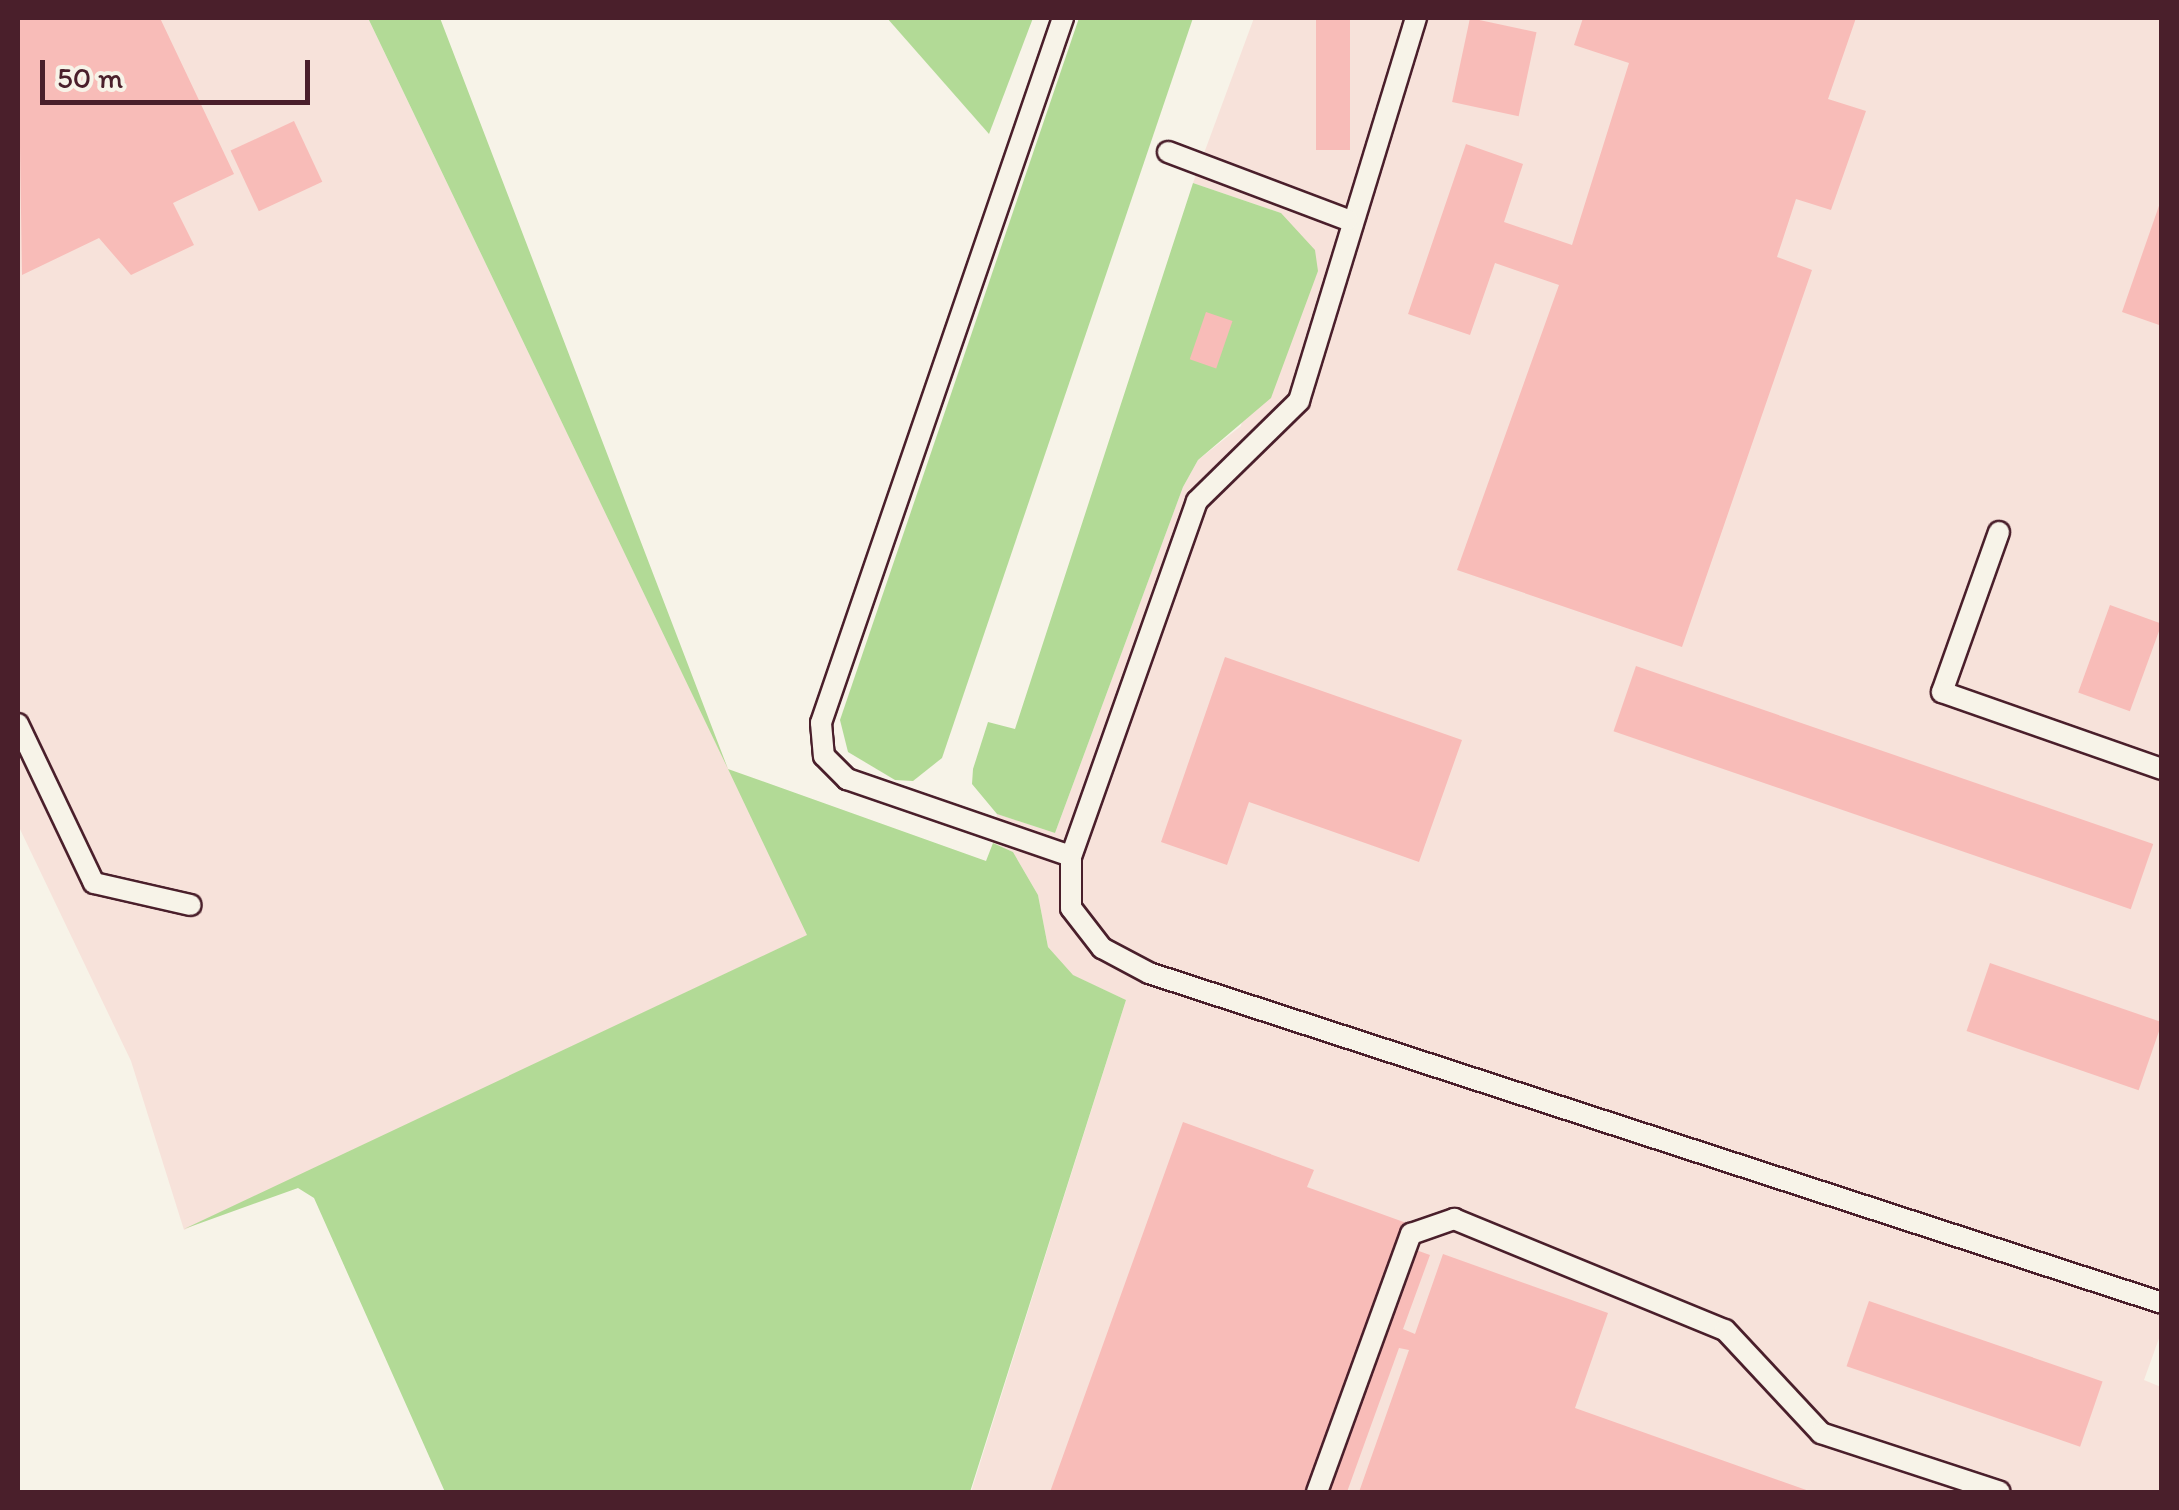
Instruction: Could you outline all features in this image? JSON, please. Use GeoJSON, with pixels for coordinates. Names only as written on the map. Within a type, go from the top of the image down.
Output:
{"type":"FeatureCollection","features":[{"type":"Feature","properties":{"kind":"lane"},"geometry":{"type":"LineString","coordinates":[[1063,18],[821,723],[824,756],[847,778],[1071,856]]}},
{"type":"Feature","properties":{"kind":"lane"},"geometry":{"type":"LineString","coordinates":[[1416,18],[1348,220],[1299,401],[1197,501],[1071,856],[1071,908],[1102,948],[1149,973],[2162,1303]]}},
{"type":"Feature","properties":{"kind":"lane"},"geometry":{"type":"LineString","coordinates":[[1168,152],[1348,220]]}},
{"type":"Feature","properties":{"kind":"lane"},"geometry":{"type":"LineString","coordinates":[[1999,532],[1942,692],[2162,769]]}},
{"type":"Feature","properties":{"kind":"lane"},"geometry":{"type":"LineString","coordinates":[[18,724],[94,883],[190,905]]}},
{"type":"Feature","properties":{"kind":"lane"},"geometry":{"type":"LineString","coordinates":[[1316,1492],[1411,1234],[1454,1219],[1725,1330],[1821,1432],[2000,1492]]}},
{"type":"Feature","properties":{"kind":"shaded area"},"geometry":{"type":"Polygon","coordinates":[[[18,18],[368,18],[808,935],[184,1230],[131,1061],[18,825],[18,18]]]}},
{"type":"Feature","properties":{"kind":"shaded area"},"geometry":{"type":"Polygon","coordinates":[[[1254,18],[2161,18],[2162,1330],[2144,1380],[2161,1387],[2161,1492],[971,1492],[1126,1000],[1072,975],[1048,947],[1038,895],[1013,852],[993,843],[997,814],[1055,833],[1183,487],[1198,460],[1241,426],[1281,213],[1193,183],[1254,18]]]}},
{"type":"Feature","properties":{"kind":"green space"},"geometry":{"type":"Polygon","coordinates":[[[368,18],[440,18],[728,769],[368,18]]]}},
{"type":"Feature","properties":{"kind":"green space"},"geometry":{"type":"Polygon","coordinates":[[[887,18],[1033,18],[989,134],[887,18]]]}},
{"type":"Feature","properties":{"kind":"green space"},"geometry":{"type":"Polygon","coordinates":[[[1079,18],[1193,18],[942,758],[913,781],[895,780],[848,752],[840,720],[1079,18]]]}},
{"type":"Feature","properties":{"kind":"green space"},"geometry":{"type":"Polygon","coordinates":[[[1193,183],[1281,213],[1315,250],[1318,271],[1271,398],[1198,460],[1183,487],[1055,833],[997,814],[972,784],[973,769],[988,722],[1015,729],[1193,183]]]}},
{"type":"Feature","properties":{"kind":"green space"},"geometry":{"type":"Polygon","coordinates":[[[728,769],[986,861],[993,843],[1013,852],[1038,895],[1048,947],[1073,975],[1126,1000],[970,1492],[445,1492],[314,1198],[298,1188],[184,1229],[807,935],[728,769]]]}},
{"type":"Feature","properties":{"kind":"building"},"geometry":{"type":"Polygon","coordinates":[[[18,18],[160,18],[234,174],[173,203],[194,245],[131,275],[99,238],[22,275],[18,18]]]}},
{"type":"Feature","properties":{"kind":"building"},"geometry":{"type":"Polygon","coordinates":[[[1316,18],[1350,18],[1350,150],[1316,150],[1316,18]]]}},
{"type":"Feature","properties":{"kind":"building"},"geometry":{"type":"Polygon","coordinates":[[[1470,18],[1537,32],[1519,116],[1452,102],[1470,18]]]}},
{"type":"Feature","properties":{"kind":"building"},"geometry":{"type":"Polygon","coordinates":[[[1583,18],[1856,18],[1828,99],[1866,111],[1831,210],[1796,199],[1777,257],[1812,270],[1682,647],[1457,570],[1559,285],[1495,263],[1470,335],[1408,314],[1466,144],[1523,164],[1504,222],[1572,245],[1629,63],[1574,45],[1583,18]]]}},
{"type":"Feature","properties":{"kind":"building"},"geometry":{"type":"Polygon","coordinates":[[[294,121],[322,182],[259,211],[231,151],[294,121]]]}},
{"type":"Feature","properties":{"kind":"building"},"geometry":{"type":"Polygon","coordinates":[[[2162,200],[2162,326],[2122,312],[2162,200]]]}},
{"type":"Feature","properties":{"kind":"building"},"geometry":{"type":"Polygon","coordinates":[[[1206,312],[1232,321],[1216,368],[1190,359],[1206,312]]]}},
{"type":"Feature","properties":{"kind":"building"},"geometry":{"type":"Polygon","coordinates":[[[2110,605],[2162,624],[2130,711],[2078,692],[2110,605]]]}},
{"type":"Feature","properties":{"kind":"building"},"geometry":{"type":"Polygon","coordinates":[[[1225,657],[1462,740],[1419,862],[1249,802],[1227,865],[1161,842],[1225,657]]]}},
{"type":"Feature","properties":{"kind":"building"},"geometry":{"type":"Polygon","coordinates":[[[1636,666],[2153,844],[2131,909],[1614,731],[1636,666]]]}},
{"type":"Feature","properties":{"kind":"building"},"geometry":{"type":"Polygon","coordinates":[[[1990,963],[2162,1022],[2139,1090],[1967,1031],[1990,963]]]}},
{"type":"Feature","properties":{"kind":"building"},"geometry":{"type":"Polygon","coordinates":[[[1183,1122],[1314,1170],[1307,1187],[1423,1229],[1416,1250],[1430,1255],[1403,1329],[1415,1334],[1443,1254],[1608,1313],[1575,1408],[1812,1492],[1359,1492],[1409,1350],[1399,1348],[1347,1492],[1050,1492],[1183,1122]]]}},
{"type":"Feature","properties":{"kind":"building"},"geometry":{"type":"Polygon","coordinates":[[[1869,1301],[2103,1381],[2080,1447],[1847,1366],[1869,1301]]]}}]}
